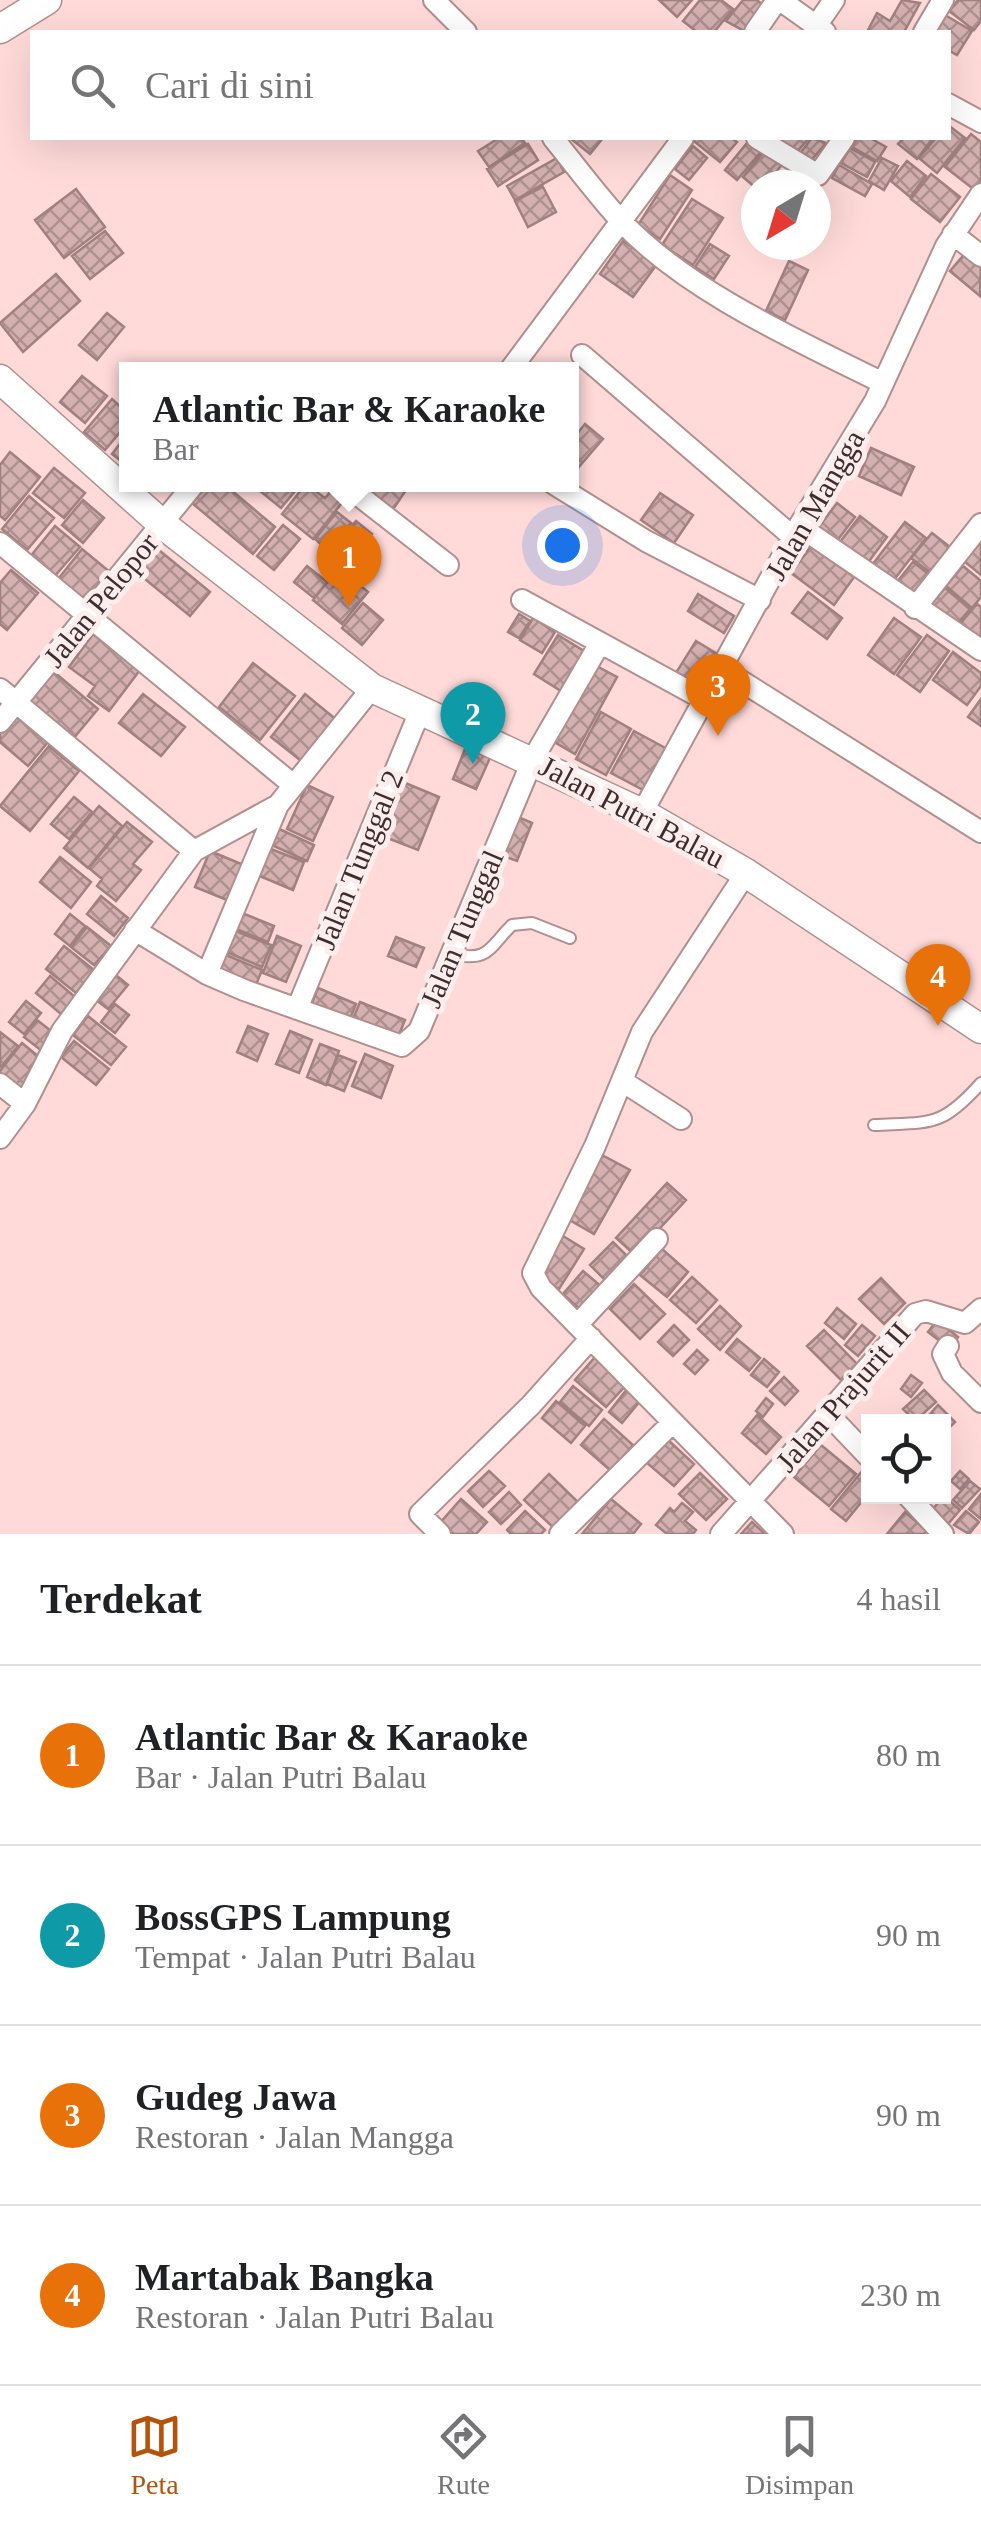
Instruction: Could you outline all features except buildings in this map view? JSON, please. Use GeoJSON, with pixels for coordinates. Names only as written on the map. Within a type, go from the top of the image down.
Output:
{"type":"FeatureCollection","features":[{"type":"Feature","properties":{"kind":"main road"},"geometry":{"type":"LineString","coordinates":[[0,30],[48,0]]}},
{"type":"Feature","properties":{"kind":"main road","name":"Jalan Putri Balau"},"geometry":{"type":"LineString","coordinates":[[0,379],[119,486]]}},
{"type":"Feature","properties":{"kind":"main road","name":"Jalan Putri Balau"},"geometry":{"type":"LineString","coordinates":[[126,492],[372,688],[642,813],[746,873],[981,1029]]}},
{"type":"Feature","properties":{"kind":"street"},"geometry":{"type":"LineString","coordinates":[[434,0],[464,30]]}},
{"type":"Feature","properties":{"kind":"street"},"geometry":{"type":"LineString","coordinates":[[756,30],[778,0],[821,29],[834,0]]}},
{"type":"Feature","properties":{"kind":"street"},"geometry":{"type":"LineString","coordinates":[[925,30],[943,0]]}},
{"type":"Feature","properties":{"kind":"street"},"geometry":{"type":"LineString","coordinates":[[951,106],[981,122]]}},
{"type":"Feature","properties":{"kind":"street"},"geometry":{"type":"LineString","coordinates":[[555,140],[622,222],[692,277],[773,328],[884,384]]}},
{"type":"Feature","properties":{"kind":"street"},"geometry":{"type":"LineString","coordinates":[[516,362],[681,140]]}},
{"type":"Feature","properties":{"kind":"street"},"geometry":{"type":"LineString","coordinates":[[760,140],[818,175],[843,140]]}},
{"type":"Feature","properties":{"kind":"street","name":"Jalan Mangga"},"geometry":{"type":"LineString","coordinates":[[642,813],[796,532],[884,384],[952,234],[981,194]]}},
{"type":"Feature","properties":{"kind":"street"},"geometry":{"type":"LineString","coordinates":[[952,234],[981,256]]}},
{"type":"Feature","properties":{"kind":"street"},"geometry":{"type":"LineString","coordinates":[[582,355],[796,532],[981,650]]}},
{"type":"Feature","properties":{"kind":"street","name":"Jalan Pelopor"},"geometry":{"type":"LineString","coordinates":[[0,722],[8,696],[88,619],[188,492]]}},
{"type":"Feature","properties":{"kind":"street"},"geometry":{"type":"LineString","coordinates":[[354,492],[448,565]]}},
{"type":"Feature","properties":{"kind":"street"},"geometry":{"type":"LineString","coordinates":[[567,492],[646,541],[760,600]]}},
{"type":"Feature","properties":{"kind":"street"},"geometry":{"type":"LineString","coordinates":[[915,608],[981,524]]}},
{"type":"Feature","properties":{"kind":"street"},"geometry":{"type":"LineString","coordinates":[[0,544],[292,784]]}},
{"type":"Feature","properties":{"kind":"street"},"geometry":{"type":"LineString","coordinates":[[522,600],[705,700]]}},
{"type":"Feature","properties":{"kind":"street","name":"Jalan Tunggal"},"geometry":{"type":"LineString","coordinates":[[297,1009],[402,1046],[418,1031],[533,760],[600,643]]}},
{"type":"Feature","properties":{"kind":"street"},"geometry":{"type":"LineString","coordinates":[[722,669],[981,832]]}},
{"type":"Feature","properties":{"kind":"street"},"geometry":{"type":"LineString","coordinates":[[206,974],[278,805],[372,688]]}},
{"type":"Feature","properties":{"kind":"street"},"geometry":{"type":"LineString","coordinates":[[8,696],[194,852]]}},
{"type":"Feature","properties":{"kind":"street","name":"Jalan Tunggal 2"},"geometry":{"type":"LineString","coordinates":[[297,1009],[420,711]]}},
{"type":"Feature","properties":{"kind":"street"},"geometry":{"type":"LineString","coordinates":[[0,1138],[25,1104],[62,1031],[194,852],[278,805]]}},
{"type":"Feature","properties":{"kind":"street"},"geometry":{"type":"LineString","coordinates":[[746,873],[642,1032],[533,1273],[540,1288],[782,1534]]}},
{"type":"Feature","properties":{"kind":"street"},"geometry":{"type":"LineString","coordinates":[[134,930],[206,974],[297,1009]]}},
{"type":"Feature","properties":{"kind":"street"},"geometry":{"type":"LineString","coordinates":[[622,1081],[682,1119]]}},
{"type":"Feature","properties":{"kind":"street"},"geometry":{"type":"LineString","coordinates":[[0,1084],[25,1104]]}},
{"type":"Feature","properties":{"kind":"street"},"geometry":{"type":"LineString","coordinates":[[440,1534],[420,1514],[531,1405],[656,1239]]}},
{"type":"Feature","properties":{"kind":"street","name":"Jalan Prajurit II"},"geometry":{"type":"LineString","coordinates":[[721,1534],[915,1314],[926,1311],[962,1328]]}},
{"type":"Feature","properties":{"kind":"street"},"geometry":{"type":"LineString","coordinates":[[962,1328],[943,1354],[952,1373],[981,1402]]}},
{"type":"Feature","properties":{"kind":"street"},"geometry":{"type":"LineString","coordinates":[[828,1414],[861,1449]]}},
{"type":"Feature","properties":{"kind":"street"},"geometry":{"type":"LineString","coordinates":[[560,1534],[673,1422]]}},
{"type":"Feature","properties":{"kind":"street"},"geometry":{"type":"LineString","coordinates":[[916,1504],[944,1534]]}},
{"type":"Feature","properties":{"kind":"lane"},"geometry":{"type":"LineString","coordinates":[[451,954],[476,959],[486,955],[512,925],[532,922],[570,938]]}},
{"type":"Feature","properties":{"kind":"lane"},"geometry":{"type":"LineString","coordinates":[[874,1125],[939,1122],[958,1110],[981,1083]]}},
{"type":"Feature","properties":{"kind":"place","name":"Atlantic Bar & Karaoke"},"geometry":{"type":"Point","coordinates":[349,607]}},
{"type":"Feature","properties":{"kind":"place","name":"Gudeg Jawa"},"geometry":{"type":"Point","coordinates":[718,736]}},
{"type":"Feature","properties":{"kind":"place","name":"BossGPS Lampung"},"geometry":{"type":"Point","coordinates":[473,764]}},
{"type":"Feature","properties":{"kind":"place","name":"Martabak Bangka"},"geometry":{"type":"Point","coordinates":[938,1026]}}]}
